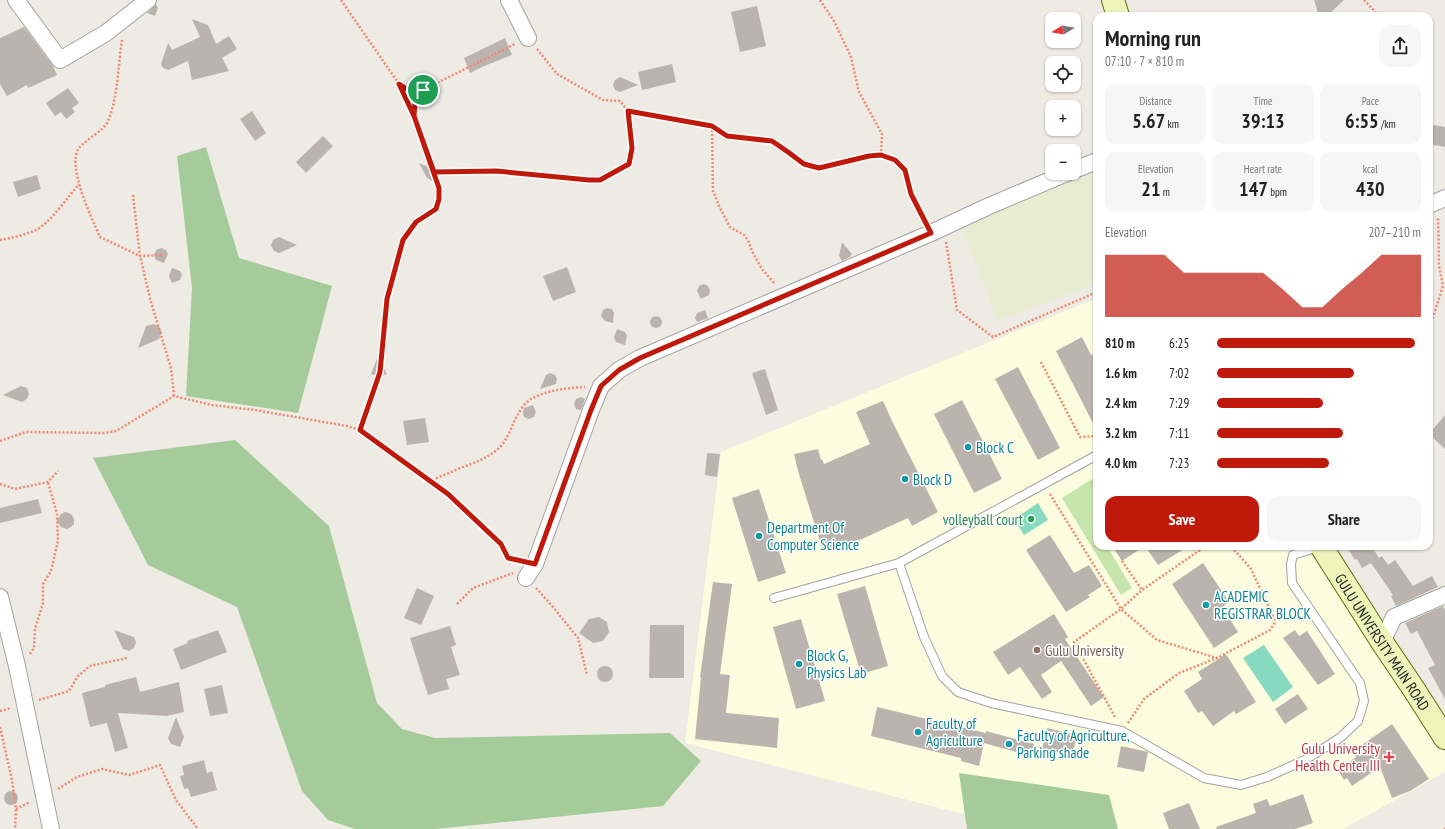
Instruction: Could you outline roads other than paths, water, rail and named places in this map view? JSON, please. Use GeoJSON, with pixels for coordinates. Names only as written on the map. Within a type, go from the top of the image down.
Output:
{"type":"FeatureCollection","features":[{"type":"Feature","properties":{"kind":"street"},"geometry":{"type":"LineString","coordinates":[[16,0],[60,60],[106,33],[148,0]]}},
{"type":"Feature","properties":{"kind":"street"},"geometry":{"type":"LineString","coordinates":[[510,0],[528,38]]}},
{"type":"Feature","properties":{"kind":"street"},"geometry":{"type":"LineString","coordinates":[[1114,0],[1117,12]]}},
{"type":"Feature","properties":{"kind":"street"},"geometry":{"type":"LineString","coordinates":[[1081,167],[1093,163]]}},
{"type":"Feature","properties":{"kind":"street"},"geometry":{"type":"LineString","coordinates":[[526,578],[535,564],[601,386],[619,370],[640,358],[1051,180]]}},
{"type":"Feature","properties":{"kind":"street","name":"GULU UNIVERSITY MAIN ROAD"},"geometry":{"type":"LineString","coordinates":[[1324,550],[1445,738]]}},
{"type":"Feature","properties":{"kind":"street"},"geometry":{"type":"LineString","coordinates":[[1382,642],[1394,617],[1445,595]]}},
{"type":"Feature","properties":{"kind":"street"},"geometry":{"type":"LineString","coordinates":[[0,597],[18,666],[51,829]]}},
{"type":"Feature","properties":{"kind":"lane"},"geometry":{"type":"LineString","coordinates":[[774,598],[899,564],[1093,457]]}},
{"type":"Feature","properties":{"kind":"lane"},"geometry":{"type":"LineString","coordinates":[[899,564],[924,637],[942,676],[958,692],[990,703],[1122,731],[1204,778],[1241,785],[1266,777],[1307,759],[1341,737],[1358,721],[1364,701],[1360,683],[1292,583],[1291,564],[1293,555],[1309,550]]}},
{"type":"Feature","properties":{"kind":"place","name":"Block C"},"geometry":{"type":"Point","coordinates":[968,447]}},
{"type":"Feature","properties":{"kind":"place","name":"Block D"},"geometry":{"type":"Point","coordinates":[905,479]}},
{"type":"Feature","properties":{"kind":"place","name":"volleyball court"},"geometry":{"type":"Point","coordinates":[1031,519]}},
{"type":"Feature","properties":{"kind":"place","name":"Department Of Computer Science"},"geometry":{"type":"Point","coordinates":[759,536]}},
{"type":"Feature","properties":{"kind":"place","name":"ACADEMIC REGISTRAR BLOCK"},"geometry":{"type":"Point","coordinates":[1206,605]}},
{"type":"Feature","properties":{"kind":"place","name":"Gulu University"},"geometry":{"type":"Point","coordinates":[1037,650]}},
{"type":"Feature","properties":{"kind":"place","name":"Block G, Physics Lab"},"geometry":{"type":"Point","coordinates":[799,664]}},
{"type":"Feature","properties":{"kind":"place","name":"Faculty of Agriculture"},"geometry":{"type":"Point","coordinates":[918,732]}},
{"type":"Feature","properties":{"kind":"place","name":"Faculty of Agriculture, Parking shade"},"geometry":{"type":"Point","coordinates":[1009,744]}},
{"type":"Feature","properties":{"kind":"place","name":"Gulu University Health Center III"},"geometry":{"type":"Point","coordinates":[1389,757]}}]}
